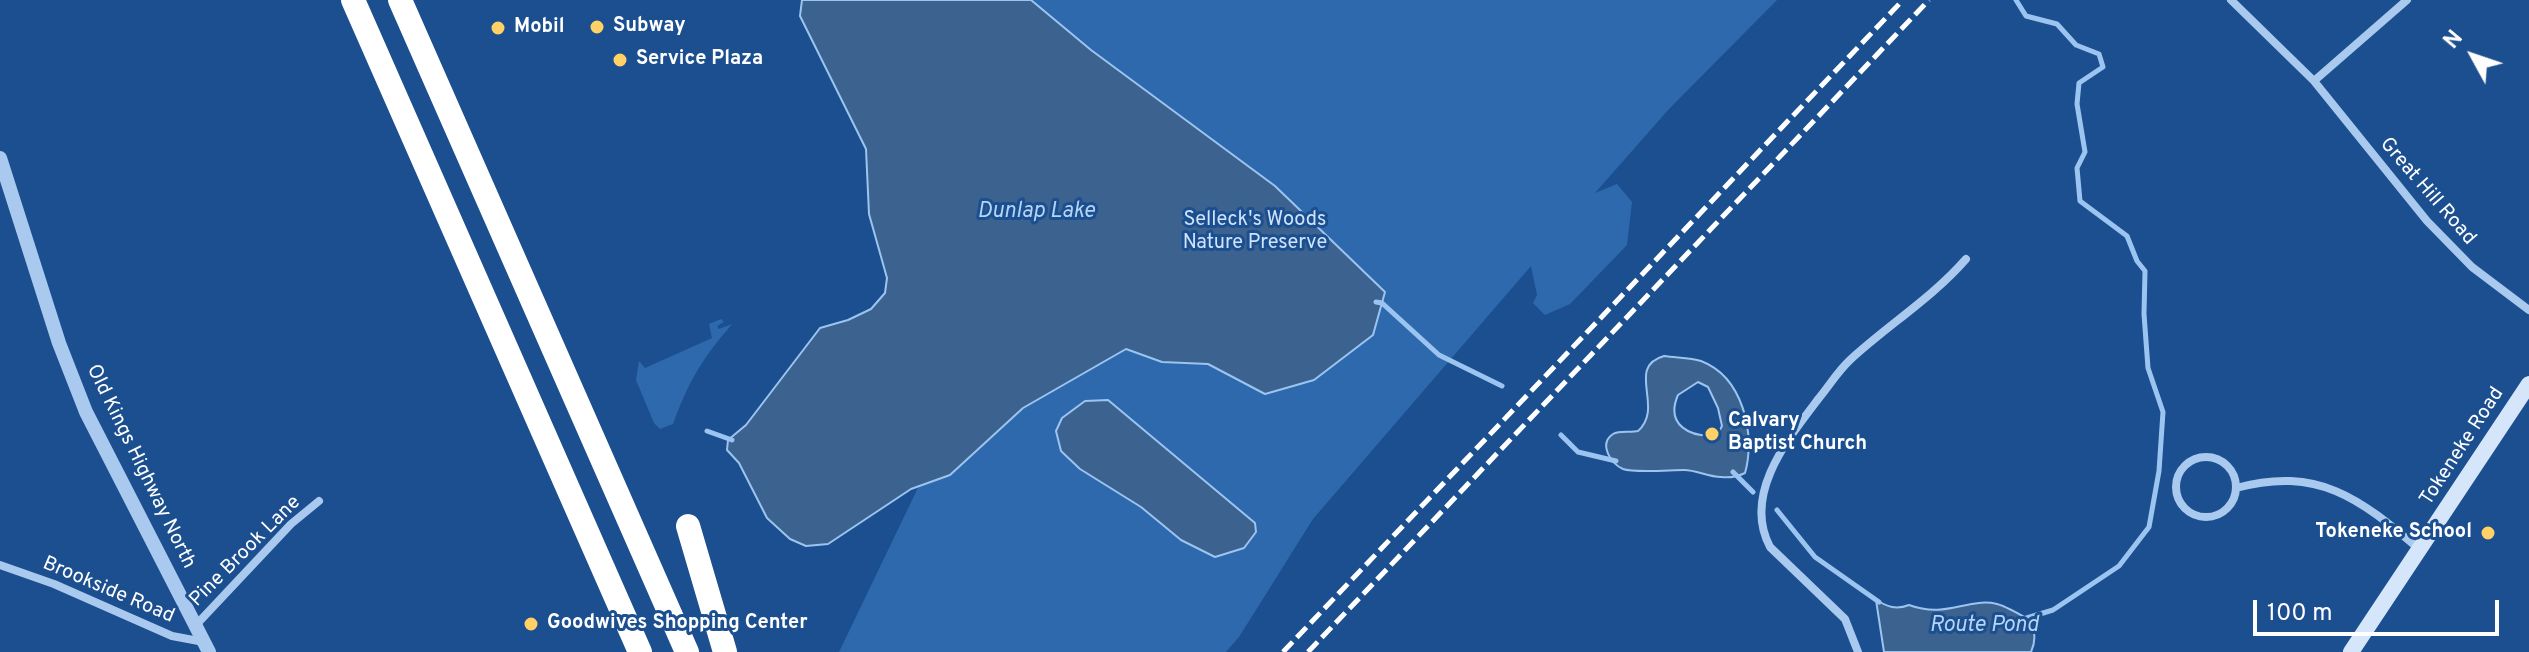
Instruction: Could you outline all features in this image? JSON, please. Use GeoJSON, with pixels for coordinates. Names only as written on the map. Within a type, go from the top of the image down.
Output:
{"type":"FeatureCollection","features":[{"type":"Feature","properties":{"kind":"highway"},"geometry":{"type":"LineString","coordinates":[[353,0],[640,652]]}},
{"type":"Feature","properties":{"kind":"highway"},"geometry":{"type":"LineString","coordinates":[[400,0],[687,652]]}},
{"type":"Feature","properties":{"kind":"highway"},"geometry":{"type":"LineString","coordinates":[[688,526],[725,652]]}},
{"type":"Feature","properties":{"kind":"main road","name":"Tokeneke Road"},"geometry":{"type":"LineString","coordinates":[[2351,652],[2529,384]]}},
{"type":"Feature","properties":{"kind":"street","name":"Great Hill Road"},"geometry":{"type":"LineString","coordinates":[[2231,0],[2314,81],[2427,221],[2472,267],[2529,310]]}},
{"type":"Feature","properties":{"kind":"street"},"geometry":{"type":"LineString","coordinates":[[2314,81],[2407,0]]}},
{"type":"Feature","properties":{"kind":"street","name":"Old Kings Highway North"},"geometry":{"type":"LineString","coordinates":[[0,158],[59,343],[86,412],[206,647]]}},
{"type":"Feature","properties":{"kind":"street"},"geometry":{"type":"LineString","coordinates":[[1858,652],[1845,619],[1770,547],[1762,532],[1761,521],[1766,485],[1779,455],[1848,362],[1943,285],[1966,259]]}},
{"type":"Feature","properties":{"kind":"street"},"geometry":{"type":"LineString","coordinates":[[2207,457],[2228,466],[2236,488],[2227,509],[2217,516],[2205,518],[2193,515],[2184,508],[2177,498],[2175,486],[2185,465],[2207,457]]}},
{"type":"Feature","properties":{"kind":"street"},"geometry":{"type":"LineString","coordinates":[[2236,488],[2260,482],[2307,481],[2360,501],[2420,549]]}},
{"type":"Feature","properties":{"kind":"street","name":"Pine Brook Lane"},"geometry":{"type":"LineString","coordinates":[[196,625],[291,524],[319,501]]}},
{"type":"Feature","properties":{"kind":"street","name":"Brookside Road"},"geometry":{"type":"LineString","coordinates":[[0,565],[206,647]]}},
{"type":"Feature","properties":{"kind":"green space","name":"Selleck's Woods Nature Preserve"},"geometry":{"type":"Polygon","coordinates":[[[912,0],[1777,0],[1669,109],[1595,193],[1617,184],[1632,202],[1627,245],[1570,304],[1545,315],[1533,303],[1537,295],[1531,266],[1313,519],[1239,637],[1226,652],[839,652],[1027,261],[912,0]]]}},
{"type":"Feature","properties":{"kind":"green space"},"geometry":{"type":"Polygon","coordinates":[[[721,319],[724,322],[717,326],[719,329],[732,324],[697,371],[673,424],[660,429],[654,423],[636,380],[639,361],[645,368],[712,338],[709,324],[721,319]]]}},
{"type":"Feature","properties":{"kind":"water","name":"Dunlap Lake"},"geometry":{"type":"Polygon","coordinates":[[[802,0],[1031,0],[1091,50],[1275,186],[1385,292],[1373,335],[1314,380],[1265,394],[1208,364],[1162,362],[1126,349],[1023,408],[950,475],[911,489],[828,544],[806,546],[790,539],[767,518],[739,463],[727,450],[728,440],[746,425],[820,328],[871,309],[885,293],[887,278],[869,214],[866,149],[800,16],[802,0]]]}},
{"type":"Feature","properties":{"kind":"water"},"geometry":{"type":"Polygon","coordinates":[[[1664,356],[1701,361],[1727,380],[1743,408],[1747,425],[1749,441],[1745,473],[1727,477],[1689,470],[1635,471],[1623,469],[1614,463],[1606,448],[1609,438],[1616,433],[1638,431],[1645,421],[1648,411],[1647,369],[1653,361],[1664,356]],[[1698,382],[1678,395],[1675,414],[1678,422],[1689,432],[1717,435],[1722,426],[1708,387],[1698,382]]]}},
{"type":"Feature","properties":{"kind":"water"},"geometry":{"type":"Polygon","coordinates":[[[1108,400],[1255,523],[1256,532],[1244,548],[1215,557],[1181,540],[1141,507],[1080,469],[1061,451],[1056,431],[1062,418],[1085,401],[1108,400]]]}},
{"type":"Feature","properties":{"kind":"water","name":"Route Pond"},"geometry":{"type":"Polygon","coordinates":[[[1876,600],[1892,607],[1909,605],[1935,610],[1976,603],[1997,604],[2031,621],[2033,648],[2031,652],[1884,652],[1876,600]]]}},
{"type":"Feature","properties":{"kind":"waterway"},"geometry":{"type":"LineString","coordinates":[[2016,0],[2026,16],[2057,24],[2076,45],[2099,54],[2103,67],[2079,83],[2077,104],[2085,152],[2077,168],[2080,201],[2127,236],[2137,261],[2145,271],[2148,368],[2163,412],[2159,471],[2149,527],[2119,566],[2053,610],[2020,620]]}},
{"type":"Feature","properties":{"kind":"waterway"},"geometry":{"type":"LineString","coordinates":[[1376,302],[1382,303],[1439,355],[1502,386]]}},
{"type":"Feature","properties":{"kind":"waterway"},"geometry":{"type":"LineString","coordinates":[[707,431],[732,440]]}},
{"type":"Feature","properties":{"kind":"waterway"},"geometry":{"type":"LineString","coordinates":[[1561,435],[1578,452],[1616,461]]}},
{"type":"Feature","properties":{"kind":"waterway"},"geometry":{"type":"LineString","coordinates":[[1733,472],[1753,492]]}},
{"type":"Feature","properties":{"kind":"waterway"},"geometry":{"type":"LineString","coordinates":[[1777,510],[1815,557],[1879,602]]}},
{"type":"Feature","properties":{"kind":"railway"},"geometry":{"type":"LineString","coordinates":[[1283,652],[1903,0]]}},
{"type":"Feature","properties":{"kind":"railway"},"geometry":{"type":"LineString","coordinates":[[1308,652],[1929,0]]}},
{"type":"Feature","properties":{"kind":"place","name":"Subway"},"geometry":{"type":"Point","coordinates":[597,27]}},
{"type":"Feature","properties":{"kind":"place","name":"Mobil"},"geometry":{"type":"Point","coordinates":[498,28]}},
{"type":"Feature","properties":{"kind":"place","name":"Service Plaza"},"geometry":{"type":"Point","coordinates":[620,60]}},
{"type":"Feature","properties":{"kind":"place","name":"Calvary Baptist Church"},"geometry":{"type":"Point","coordinates":[1712,434]}},
{"type":"Feature","properties":{"kind":"place","name":"Tokeneke School"},"geometry":{"type":"Point","coordinates":[2488,533]}},
{"type":"Feature","properties":{"kind":"place","name":"Goodwives Shopping Center"},"geometry":{"type":"Point","coordinates":[531,624]}}]}
